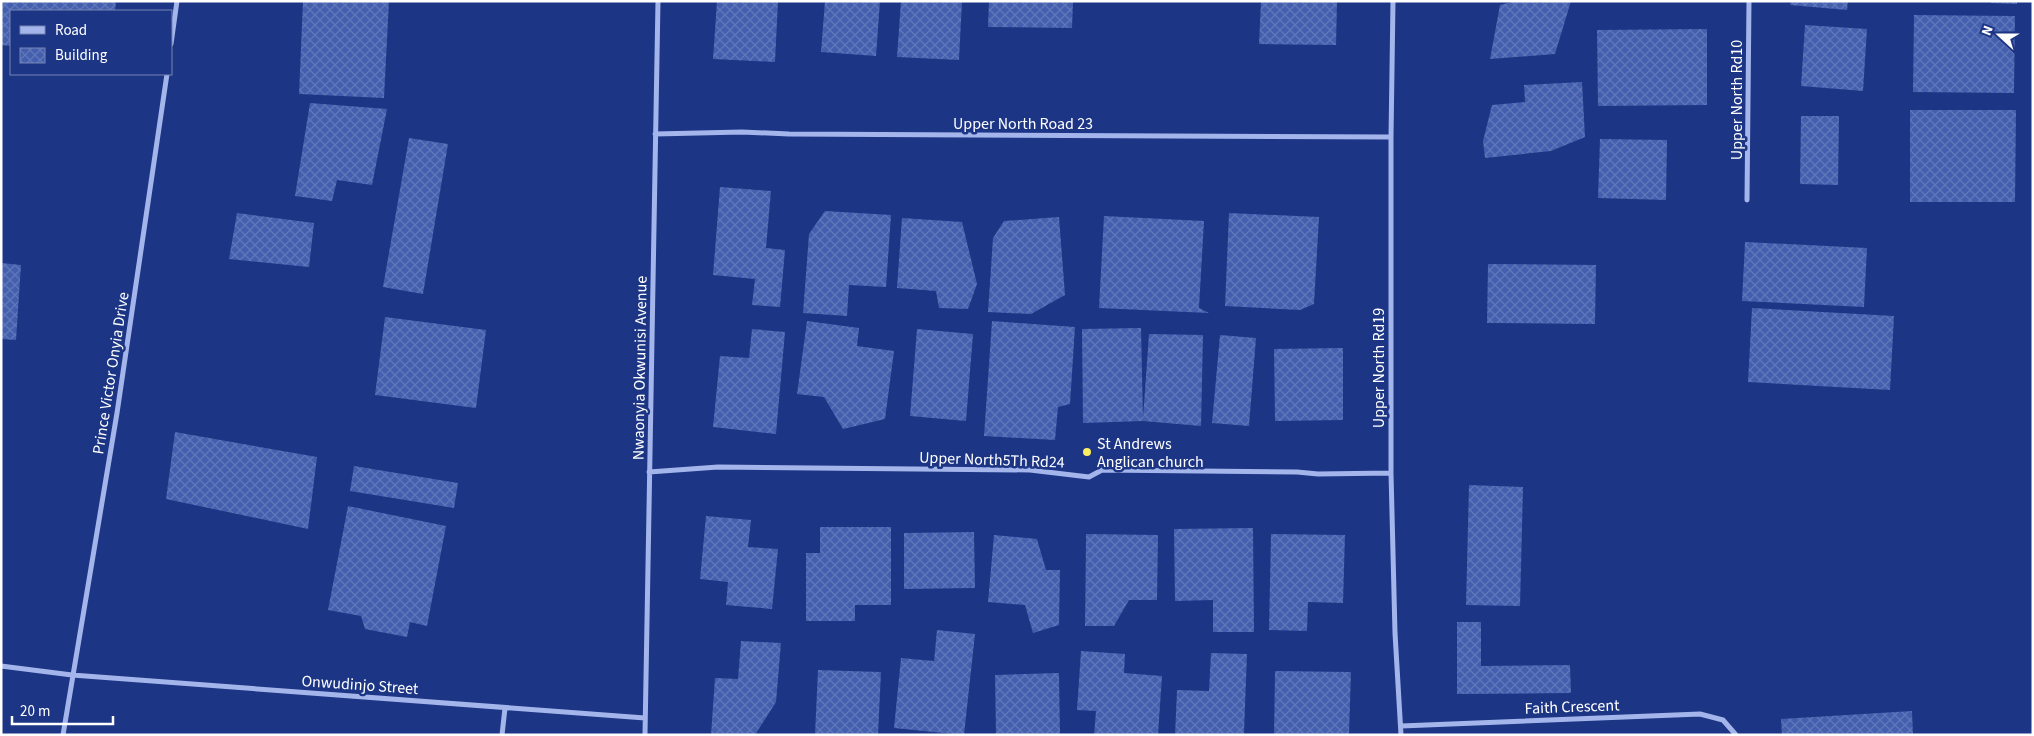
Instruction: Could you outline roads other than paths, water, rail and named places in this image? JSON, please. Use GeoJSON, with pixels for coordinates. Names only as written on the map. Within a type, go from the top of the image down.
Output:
{"type":"FeatureCollection","features":[{"type":"Feature","properties":{"kind":"street"},"geometry":{"type":"LineString","coordinates":[[172,38],[178,1]]}},
{"type":"Feature","properties":{"kind":"street","name":"Nwaonyia Okwunisi Avenue"},"geometry":{"type":"LineString","coordinates":[[645,735],[658,1]]}},
{"type":"Feature","properties":{"kind":"street","name":"Upper North Rd19"},"geometry":{"type":"LineString","coordinates":[[1393,1],[1391,473],[1394,624],[1401,735]]}},
{"type":"Feature","properties":{"kind":"street","name":"Upper North Rd10"},"geometry":{"type":"LineString","coordinates":[[1747,200],[1749,1]]}},
{"type":"Feature","properties":{"kind":"street","name":"Prince Victor Onyia Drive"},"geometry":{"type":"LineString","coordinates":[[63,735],[117,413],[167,75]]}},
{"type":"Feature","properties":{"kind":"street","name":"Upper North Road 23"},"geometry":{"type":"LineString","coordinates":[[655,134],[742,132],[1391,137]]}},
{"type":"Feature","properties":{"kind":"street","name":"Upper North5Th Rd24"},"geometry":{"type":"LineString","coordinates":[[649,472],[718,468],[1030,470],[1089,477],[1102,470],[1297,472],[1318,474],[1391,473]]}},
{"type":"Feature","properties":{"kind":"street","name":"Onwudinjo Street"},"geometry":{"type":"LineString","coordinates":[[1,666],[72,675],[645,718]]}},
{"type":"Feature","properties":{"kind":"street"},"geometry":{"type":"LineString","coordinates":[[502,735],[505,708]]}},
{"type":"Feature","properties":{"kind":"street","name":"Faith Crescent"},"geometry":{"type":"LineString","coordinates":[[1401,726],[1700,714],[1723,720],[1736,735]]}},
{"type":"Feature","properties":{"kind":"place","name":"St Andrews Anglican church"},"geometry":{"type":"Point","coordinates":[1087,452]}}]}
